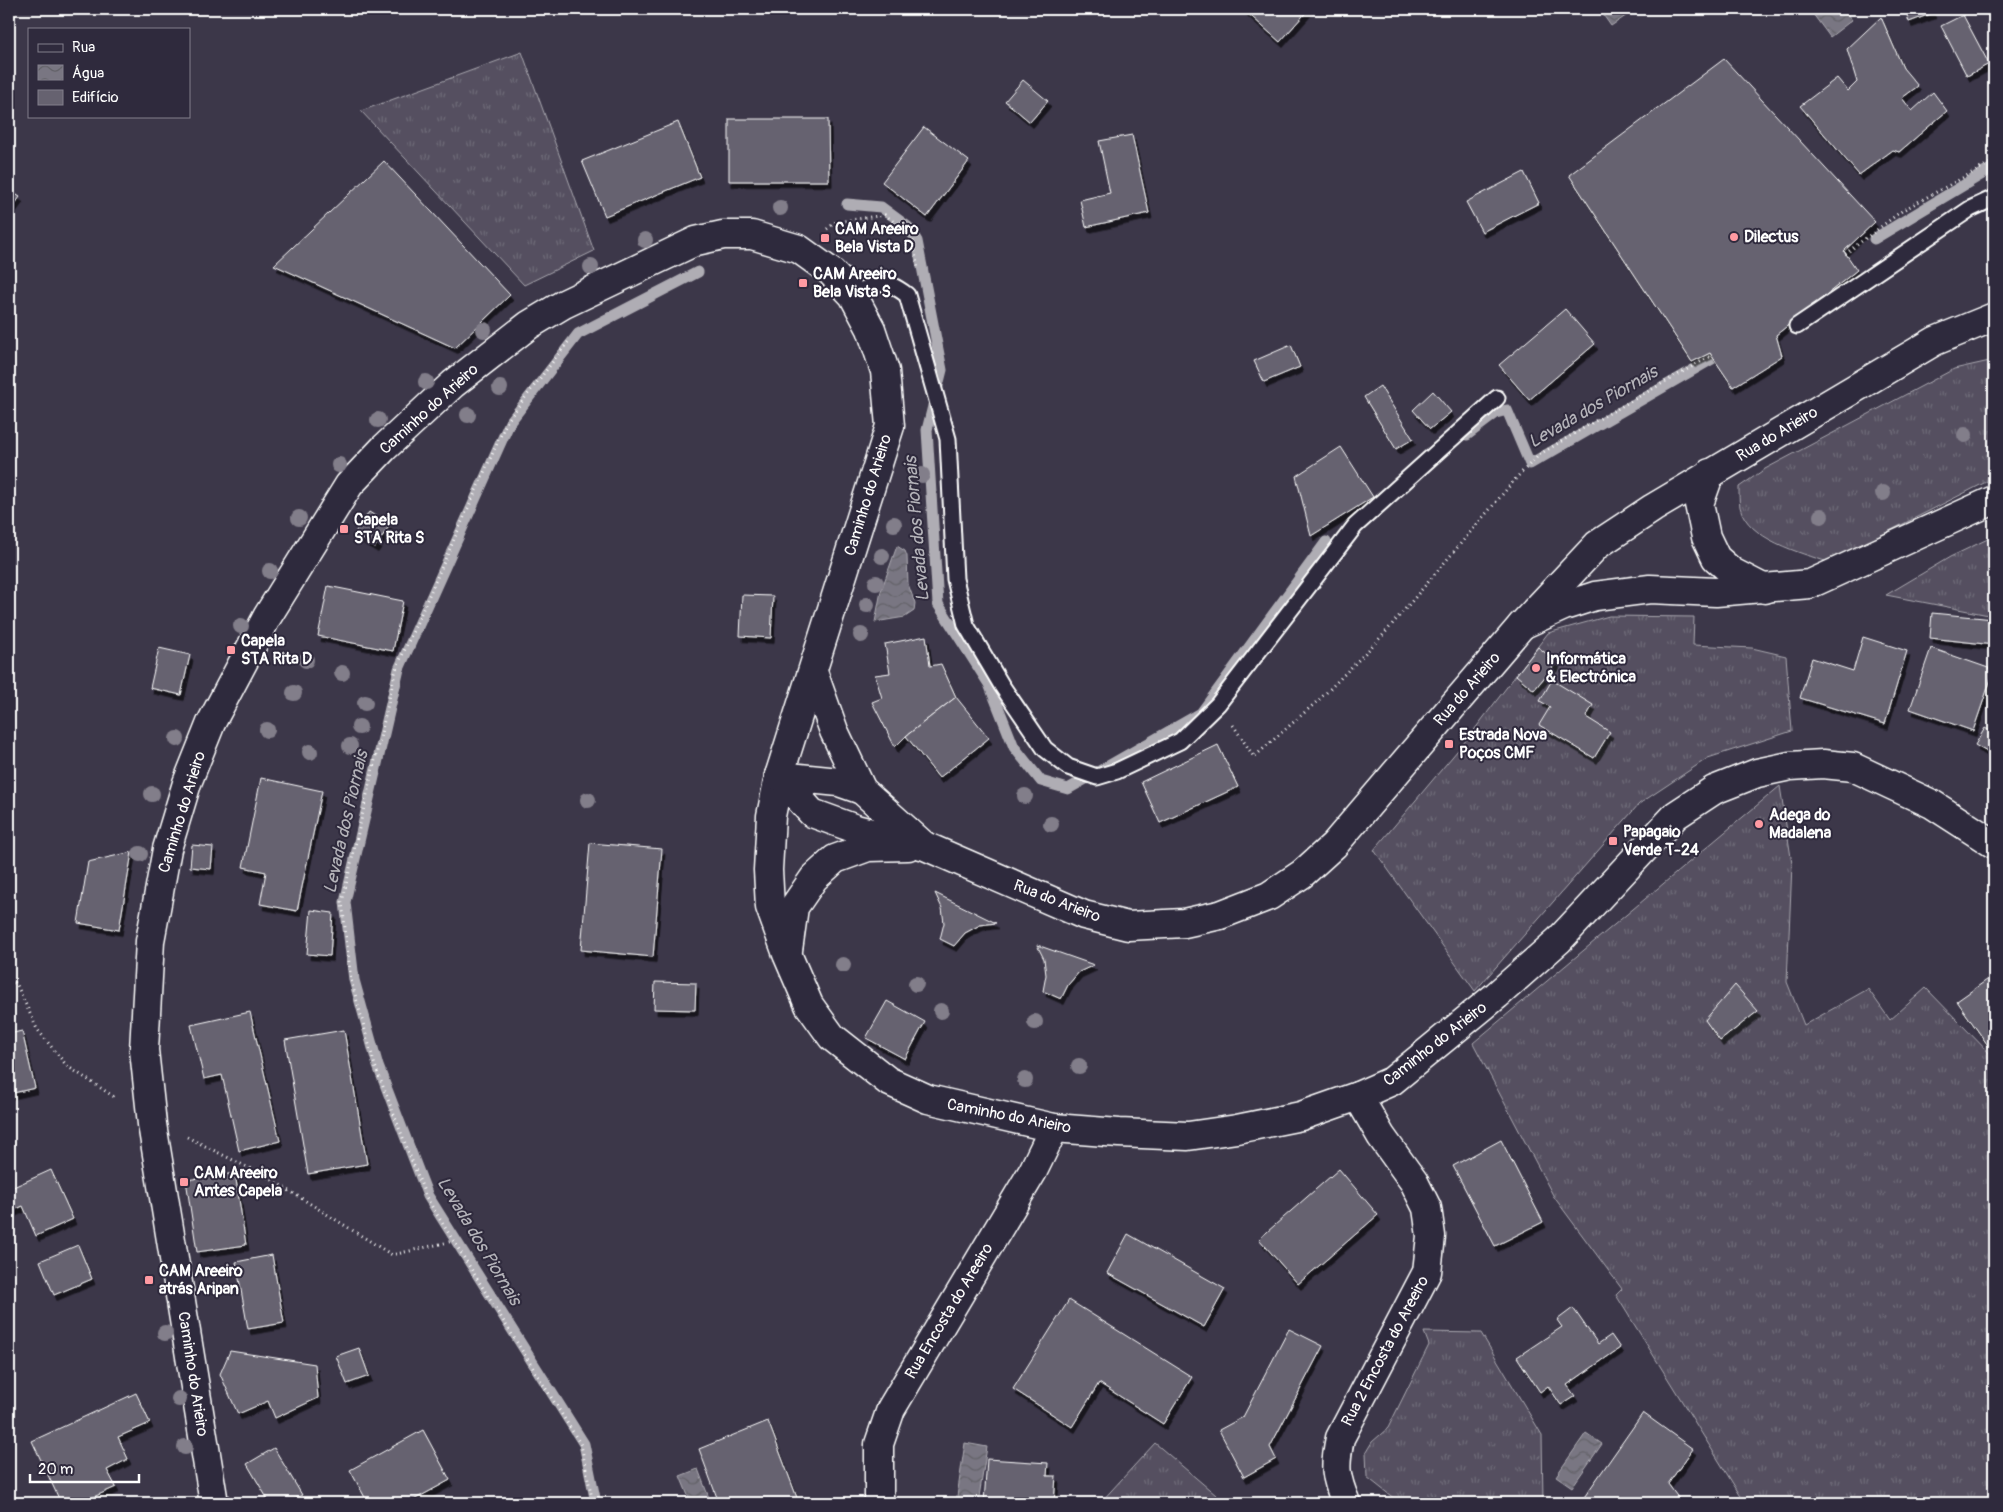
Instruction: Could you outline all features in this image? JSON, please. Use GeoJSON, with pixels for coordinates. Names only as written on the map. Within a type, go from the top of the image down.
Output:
{"type":"FeatureCollection","features":[{"type":"Feature","properties":{"kind":"main road","name":"Caminho do Arieiro"},"geometry":{"type":"LineString","coordinates":[[214,1503],[152,1124],[144,1050],[150,941],[167,849],[187,783],[211,723],[267,617],[349,485],[384,448],[453,384],[529,325],[564,304],[696,241],[723,235],[752,236],[799,250],[830,272],[853,295],[871,330],[885,372],[890,426],[779,776],[771,816],[768,870],[770,907],[787,954],[810,1005],[832,1038],[888,1081],[928,1099],[1054,1128],[1188,1136],[1238,1129],[1301,1116],[1358,1096],[1392,1081],[1497,995],[1559,940],[1676,815],[1714,790],[1731,783],[1757,773],[1790,766],[1823,764],[1853,766],[1932,804],[1994,844]]}},
{"type":"Feature","properties":{"kind":"main road","name":"Rua do Arieiro"},"geometry":{"type":"LineString","coordinates":[[779,776],[812,813],[856,829],[925,846],[1084,915],[1128,926],[1184,923],[1220,915],[1269,896],[1302,874],[1334,845],[1522,625],[1597,545],[1652,508],[1935,341],[1994,317]]}},
{"type":"Feature","properties":{"kind":"main road"},"geometry":{"type":"LineString","coordinates":[[1710,473],[1699,504],[1706,537],[1716,558],[1732,572],[1765,589]]}},
{"type":"Feature","properties":{"kind":"main road"},"geometry":{"type":"LineString","coordinates":[[1522,625],[1564,606],[1595,596],[1650,589],[1716,592],[1810,584],[1994,500]]}},
{"type":"Feature","properties":{"kind":"main road","name":"Rua do Arieiro"},"geometry":{"type":"LineString","coordinates":[[813,672],[834,731],[862,790]]}},
{"type":"Feature","properties":{"kind":"main road","name":"Rua do Arieiro"},"geometry":{"type":"LineString","coordinates":[[779,776],[839,782],[862,790],[925,846]]}},
{"type":"Feature","properties":{"kind":"main road"},"geometry":{"type":"LineString","coordinates":[[787,954],[794,907],[814,878],[835,859],[868,847],[925,846]]}},
{"type":"Feature","properties":{"kind":"main road","name":"Rua 2 Encosta do Areeiro"},"geometry":{"type":"LineString","coordinates":[[1346,1503],[1338,1483],[1335,1464],[1340,1438],[1427,1272],[1431,1236],[1426,1208],[1414,1182],[1381,1136],[1358,1096]]}},
{"type":"Feature","properties":{"kind":"main road","name":"Rua Encosta do Areeiro"},"geometry":{"type":"LineString","coordinates":[[878,1503],[879,1444],[891,1409],[1033,1171],[1054,1128]]}},
{"type":"Feature","properties":{"kind":"lane"},"geometry":{"type":"LineString","coordinates":[[1797,326],[1970,209],[1994,198]]}},
{"type":"Feature","properties":{"kind":"lane"},"geometry":{"type":"LineString","coordinates":[[853,295],[875,284],[892,284],[907,295],[948,439],[955,579],[966,625],[1002,686],[1045,749],[1068,767],[1096,777],[1117,771],[1180,741],[1218,704],[1355,526],[1497,398]]}},
{"type":"Feature","properties":{"kind":"path"},"geometry":{"type":"LineString","coordinates":[[1846,254],[1903,210],[1994,161]]}},
{"type":"Feature","properties":{"kind":"path"},"geometry":{"type":"LineString","coordinates":[[570,339],[507,421],[396,669],[342,902],[351,980],[375,1066],[426,1197],[581,1446],[593,1503]]}},
{"type":"Feature","properties":{"kind":"path"},"geometry":{"type":"LineString","coordinates":[[1218,704],[1254,757],[1321,698],[1384,634],[1518,476],[1540,454],[1711,356]]}},
{"type":"Feature","properties":{"kind":"path"},"geometry":{"type":"LineString","coordinates":[[9,982],[16,983],[37,1029],[67,1066],[152,1124],[186,1137],[269,1178],[392,1255],[453,1241]]}},
{"type":"Feature","properties":{"kind":"green space"},"geometry":{"type":"Polygon","coordinates":[[[522,52],[594,251],[524,285],[361,111],[522,52]]]}},
{"type":"Feature","properties":{"kind":"green space"},"geometry":{"type":"Polygon","coordinates":[[[1994,360],[1994,478],[1828,562],[1776,543],[1753,528],[1745,518],[1740,507],[1739,487],[1765,469],[1954,369],[1994,360]]]}},
{"type":"Feature","properties":{"kind":"green space"},"geometry":{"type":"Polygon","coordinates":[[[1994,536],[1994,616],[1886,595],[1950,557],[1994,536]]]}},
{"type":"Feature","properties":{"kind":"green space"},"geometry":{"type":"Polygon","coordinates":[[[1609,616],[1694,617],[1693,645],[1752,648],[1786,656],[1792,731],[1708,758],[1639,804],[1475,991],[1374,850],[1468,738],[1548,633],[1609,616]]]}},
{"type":"Feature","properties":{"kind":"green space"},"geometry":{"type":"Polygon","coordinates":[[[1780,786],[1792,864],[1787,982],[1804,1025],[1868,989],[1890,1020],[1926,988],[1994,1058],[1994,1503],[1745,1503],[1616,1295],[1622,1289],[1554,1197],[1473,1043],[1780,786]]]}},
{"type":"Feature","properties":{"kind":"green space"},"geometry":{"type":"Polygon","coordinates":[[[1424,1332],[1481,1333],[1542,1435],[1543,1503],[1400,1503],[1367,1477],[1366,1452],[1372,1442],[1388,1428],[1429,1345],[1424,1332]]]}},
{"type":"Feature","properties":{"kind":"green space"},"geometry":{"type":"Polygon","coordinates":[[[1155,1443],[1216,1495],[1225,1503],[1100,1503],[1155,1443]]]}},
{"type":"Feature","properties":{"kind":"water"},"geometry":{"type":"Polygon","coordinates":[[[1599,9],[1636,9],[1611,26],[1599,9]]]}},
{"type":"Feature","properties":{"kind":"water"},"geometry":{"type":"Polygon","coordinates":[[[1850,9],[1846,13],[1852,20],[1830,37],[1810,10],[1850,9]]]}},
{"type":"Feature","properties":{"kind":"water"},"geometry":{"type":"Polygon","coordinates":[[[897,546],[905,551],[907,556],[908,584],[915,603],[914,611],[905,617],[875,622],[881,591],[897,546]]]}},
{"type":"Feature","properties":{"kind":"water"},"geometry":{"type":"Polygon","coordinates":[[[1586,1433],[1602,1444],[1572,1487],[1556,1476],[1586,1433]]]}},
{"type":"Feature","properties":{"kind":"water"},"geometry":{"type":"Polygon","coordinates":[[[965,1443],[987,1447],[978,1503],[956,1503],[965,1443]]]}},
{"type":"Feature","properties":{"kind":"water"},"geometry":{"type":"Polygon","coordinates":[[[698,1469],[711,1503],[691,1503],[680,1476],[698,1469]]]}},
{"type":"Feature","properties":{"kind":"building"},"geometry":{"type":"Polygon","coordinates":[[[1243,9],[1309,9],[1280,42],[1243,9]]]}},
{"type":"Feature","properties":{"kind":"building"},"geometry":{"type":"Polygon","coordinates":[[[1905,9],[1931,9],[1933,13],[1909,22],[1905,9]]]}},
{"type":"Feature","properties":{"kind":"building"},"geometry":{"type":"Polygon","coordinates":[[[1963,15],[1989,64],[1967,76],[1941,26],[1963,15]]]}},
{"type":"Feature","properties":{"kind":"building"},"geometry":{"type":"Polygon","coordinates":[[[1881,17],[1903,68],[1918,86],[1902,98],[1912,111],[1933,92],[1947,111],[1899,152],[1893,150],[1859,175],[1800,106],[1837,78],[1848,91],[1857,82],[1847,49],[1881,17]]]}},
{"type":"Feature","properties":{"kind":"building","name":"Dilectus"},"geometry":{"type":"Polygon","coordinates":[[[1724,59],[1875,222],[1844,251],[1857,270],[1776,335],[1782,356],[1733,387],[1710,353],[1692,362],[1569,175],[1724,59]]]}},
{"type":"Feature","properties":{"kind":"building"},"geometry":{"type":"Polygon","coordinates":[[[1023,80],[1048,101],[1030,122],[1005,101],[1023,80]]]}},
{"type":"Feature","properties":{"kind":"building"},"geometry":{"type":"Polygon","coordinates":[[[729,119],[828,119],[829,181],[729,181],[729,119]]]}},
{"type":"Feature","properties":{"kind":"building"},"geometry":{"type":"Polygon","coordinates":[[[678,122],[700,177],[605,216],[582,161],[678,122]]]}},
{"type":"Feature","properties":{"kind":"building"},"geometry":{"type":"Polygon","coordinates":[[[924,127],[969,161],[927,217],[882,182],[924,127]]]}},
{"type":"Feature","properties":{"kind":"building"},"geometry":{"type":"Polygon","coordinates":[[[1132,135],[1149,213],[1086,227],[1080,200],[1110,193],[1099,141],[1132,135]]]}},
{"type":"Feature","properties":{"kind":"building"},"geometry":{"type":"Polygon","coordinates":[[[384,161],[510,295],[455,348],[274,265],[384,161]]]}},
{"type":"Feature","properties":{"kind":"building"},"geometry":{"type":"Polygon","coordinates":[[[1524,172],[1539,203],[1482,232],[1466,202],[1524,172]]]}},
{"type":"Feature","properties":{"kind":"building"},"geometry":{"type":"Polygon","coordinates":[[[9,190],[20,197],[9,212],[9,190]]]}},
{"type":"Feature","properties":{"kind":"building"},"geometry":{"type":"Polygon","coordinates":[[[1565,309],[1595,344],[1529,400],[1499,365],[1565,309]]]}},
{"type":"Feature","properties":{"kind":"building"},"geometry":{"type":"Polygon","coordinates":[[[1291,345],[1300,367],[1264,382],[1254,361],[1291,345]]]}},
{"type":"Feature","properties":{"kind":"building"},"geometry":{"type":"Polygon","coordinates":[[[1380,386],[1413,439],[1396,449],[1364,397],[1380,386]]]}},
{"type":"Feature","properties":{"kind":"building"},"geometry":{"type":"Polygon","coordinates":[[[1433,391],[1451,412],[1430,429],[1413,410],[1433,391]]]}},
{"type":"Feature","properties":{"kind":"building"},"geometry":{"type":"Polygon","coordinates":[[[1341,447],[1373,497],[1311,536],[1296,476],[1341,447]]]}},
{"type":"Feature","properties":{"kind":"building"},"geometry":{"type":"Polygon","coordinates":[[[369,512],[390,525],[375,547],[354,534],[369,512]]]}},
{"type":"Feature","properties":{"kind":"building"},"geometry":{"type":"Polygon","coordinates":[[[328,586],[403,601],[393,651],[318,636],[328,586]]]}},
{"type":"Feature","properties":{"kind":"building"},"geometry":{"type":"Polygon","coordinates":[[[742,595],[773,596],[771,638],[740,636],[742,595]]]}},
{"type":"Feature","properties":{"kind":"building"},"geometry":{"type":"Polygon","coordinates":[[[1932,613],[1994,619],[1994,645],[1930,638],[1932,613]]]}},
{"type":"Feature","properties":{"kind":"building"},"geometry":{"type":"Polygon","coordinates":[[[926,636],[930,666],[941,664],[956,697],[906,736],[895,747],[872,702],[882,698],[875,675],[890,673],[885,644],[926,636]]]}},
{"type":"Feature","properties":{"kind":"building"},"geometry":{"type":"Polygon","coordinates":[[[1863,637],[1907,651],[1885,724],[1800,698],[1812,658],[1853,671],[1863,637]]]}},
{"type":"Feature","properties":{"kind":"building","name":"Informática & Electrónica"},"geometry":{"type":"Polygon","coordinates":[[[1538,647],[1557,662],[1534,690],[1516,675],[1538,647]]]}},
{"type":"Feature","properties":{"kind":"building"},"geometry":{"type":"Polygon","coordinates":[[[159,648],[190,655],[181,695],[150,688],[159,648]]]}},
{"type":"Feature","properties":{"kind":"building"},"geometry":{"type":"Polygon","coordinates":[[[1931,648],[1994,670],[1973,731],[1910,709],[1931,648]]]}},
{"type":"Feature","properties":{"kind":"building"},"geometry":{"type":"Polygon","coordinates":[[[1552,680],[1593,705],[1586,717],[1610,732],[1594,758],[1539,725],[1550,707],[1540,701],[1552,680]]]}},
{"type":"Feature","properties":{"kind":"building"},"geometry":{"type":"Polygon","coordinates":[[[956,697],[989,738],[939,778],[906,736],[956,697]]]}},
{"type":"Feature","properties":{"kind":"building"},"geometry":{"type":"Polygon","coordinates":[[[1985,728],[1994,733],[1994,756],[1975,745],[1985,728]]]}},
{"type":"Feature","properties":{"kind":"building"},"geometry":{"type":"Polygon","coordinates":[[[1218,745],[1238,787],[1160,823],[1141,782],[1218,745]]]}},
{"type":"Feature","properties":{"kind":"building"},"geometry":{"type":"Polygon","coordinates":[[[261,778],[322,791],[297,911],[260,904],[266,872],[243,867],[261,778]]]}},
{"type":"Feature","properties":{"kind":"building"},"geometry":{"type":"Polygon","coordinates":[[[590,843],[662,849],[653,957],[581,950],[590,843]]]}},
{"type":"Feature","properties":{"kind":"building"},"geometry":{"type":"Polygon","coordinates":[[[192,845],[213,847],[211,869],[190,867],[192,845]]]}},
{"type":"Feature","properties":{"kind":"building"},"geometry":{"type":"Polygon","coordinates":[[[132,852],[119,930],[78,923],[88,862],[132,852]]]}},
{"type":"Feature","properties":{"kind":"building"},"geometry":{"type":"Polygon","coordinates":[[[935,893],[996,923],[980,925],[965,933],[954,946],[940,939],[944,923],[942,908],[935,893]]]}},
{"type":"Feature","properties":{"kind":"building"},"geometry":{"type":"Polygon","coordinates":[[[311,910],[333,913],[330,956],[307,954],[311,910]]]}},
{"type":"Feature","properties":{"kind":"building"},"geometry":{"type":"Polygon","coordinates":[[[1037,945],[1094,965],[1079,972],[1068,985],[1061,999],[1043,991],[1046,975],[1044,959],[1037,945]]]}},
{"type":"Feature","properties":{"kind":"building"},"geometry":{"type":"Polygon","coordinates":[[[1994,975],[1994,1054],[1957,1001],[1994,975]]]}},
{"type":"Feature","properties":{"kind":"building"},"geometry":{"type":"Polygon","coordinates":[[[655,982],[696,983],[695,1010],[654,1009],[655,982]]]}},
{"type":"Feature","properties":{"kind":"building"},"geometry":{"type":"Polygon","coordinates":[[[1735,985],[1758,1011],[1720,1041],[1705,1020],[1735,985]]]}},
{"type":"Feature","properties":{"kind":"building"},"geometry":{"type":"Polygon","coordinates":[[[887,1001],[925,1022],[905,1059],[866,1038],[887,1001]]]}},
{"type":"Feature","properties":{"kind":"building"},"geometry":{"type":"Polygon","coordinates":[[[250,1012],[280,1141],[239,1151],[222,1075],[204,1079],[191,1025],[250,1012]]]}},
{"type":"Feature","properties":{"kind":"building"},"geometry":{"type":"Polygon","coordinates":[[[344,1030],[367,1164],[308,1174],[285,1040],[344,1030]]]}},
{"type":"Feature","properties":{"kind":"building"},"geometry":{"type":"Polygon","coordinates":[[[22,1031],[35,1088],[9,1094],[9,1034],[22,1031]]]}},
{"type":"Feature","properties":{"kind":"building"},"geometry":{"type":"Polygon","coordinates":[[[1501,1140],[1543,1222],[1495,1246],[1453,1166],[1501,1140]]]}},
{"type":"Feature","properties":{"kind":"building"},"geometry":{"type":"Polygon","coordinates":[[[1339,1169],[1378,1215],[1298,1284],[1259,1239],[1339,1169]]]}},
{"type":"Feature","properties":{"kind":"building"},"geometry":{"type":"Polygon","coordinates":[[[51,1170],[73,1219],[36,1236],[23,1206],[12,1211],[9,1203],[9,1189],[51,1170]]]}},
{"type":"Feature","properties":{"kind":"building"},"geometry":{"type":"Polygon","coordinates":[[[235,1173],[246,1245],[197,1252],[186,1180],[235,1173]]]}},
{"type":"Feature","properties":{"kind":"building"},"geometry":{"type":"Polygon","coordinates":[[[1128,1234],[1225,1289],[1204,1327],[1107,1273],[1128,1234]]]}},
{"type":"Feature","properties":{"kind":"building"},"geometry":{"type":"Polygon","coordinates":[[[78,1245],[92,1279],[54,1295],[40,1261],[78,1245]]]}},
{"type":"Feature","properties":{"kind":"building"},"geometry":{"type":"Polygon","coordinates":[[[272,1255],[284,1323],[248,1329],[236,1262],[272,1255]]]}},
{"type":"Feature","properties":{"kind":"building"},"geometry":{"type":"Polygon","coordinates":[[[1069,1300],[1192,1377],[1163,1424],[1099,1383],[1072,1427],[1013,1389],[1069,1300]]]}},
{"type":"Feature","properties":{"kind":"building"},"geometry":{"type":"Polygon","coordinates":[[[1573,1308],[1598,1344],[1611,1335],[1620,1348],[1567,1385],[1575,1396],[1561,1405],[1548,1386],[1540,1392],[1517,1357],[1562,1327],[1557,1320],[1573,1308]]]}},
{"type":"Feature","properties":{"kind":"building"},"geometry":{"type":"Polygon","coordinates":[[[1289,1329],[1323,1346],[1270,1447],[1276,1459],[1244,1477],[1219,1430],[1243,1417],[1289,1329]]]}},
{"type":"Feature","properties":{"kind":"building"},"geometry":{"type":"Polygon","coordinates":[[[359,1348],[369,1376],[347,1384],[336,1356],[359,1348]]]}},
{"type":"Feature","properties":{"kind":"building"},"geometry":{"type":"Polygon","coordinates":[[[230,1351],[315,1364],[318,1398],[275,1418],[268,1401],[238,1414],[220,1374],[230,1351]]]}},
{"type":"Feature","properties":{"kind":"building"},"geometry":{"type":"Polygon","coordinates":[[[136,1393],[150,1423],[118,1437],[128,1459],[107,1470],[116,1487],[80,1503],[61,1503],[32,1441],[136,1393]]]}},
{"type":"Feature","properties":{"kind":"building"},"geometry":{"type":"Polygon","coordinates":[[[1643,1413],[1693,1449],[1668,1484],[1682,1503],[1580,1503],[1643,1413]]]}},
{"type":"Feature","properties":{"kind":"building"},"geometry":{"type":"Polygon","coordinates":[[[768,1421],[799,1503],[719,1503],[699,1449],[768,1421]]]}},
{"type":"Feature","properties":{"kind":"building"},"geometry":{"type":"Polygon","coordinates":[[[423,1430],[450,1480],[408,1503],[368,1503],[350,1470],[423,1430]]]}},
{"type":"Feature","properties":{"kind":"building"},"geometry":{"type":"Polygon","coordinates":[[[274,1448],[302,1495],[287,1503],[270,1503],[247,1464],[274,1448]]]}},
{"type":"Feature","properties":{"kind":"building"},"geometry":{"type":"Polygon","coordinates":[[[987,1459],[1048,1463],[1047,1476],[1056,1476],[1054,1503],[984,1503],[987,1459]]]}},
{"type":"Feature","properties":{"kind":"waterway","name":"Levada dos Piornais"},"geometry":{"type":"LineString","coordinates":[[1874,239],[1994,167]]}},
{"type":"Feature","properties":{"kind":"waterway","name":"Levada dos Piornais"},"geometry":{"type":"LineString","coordinates":[[847,204],[881,207],[908,227],[917,241],[942,370],[927,430],[938,604],[989,684],[1014,747],[1041,781],[1068,789],[1201,713],[1326,542]]}},
{"type":"Feature","properties":{"kind":"waterway","name":"Levada dos Piornais"},"geometry":{"type":"LineString","coordinates":[[596,1503],[584,1444],[428,1196],[378,1066],[354,980],[345,902],[399,669],[510,422],[578,334],[698,272]]}},
{"type":"Feature","properties":{"kind":"waterway","name":"Levada dos Piornais"},"geometry":{"type":"LineString","coordinates":[[1467,435],[1496,413],[1507,410],[1530,464],[1726,351]]}},
{"type":"Feature","properties":{"kind":"place","name":"Dilectus"},"geometry":{"type":"Point","coordinates":[1734,237]}},
{"type":"Feature","properties":{"kind":"place","name":"CAM Areeiro Bela Vista D"},"geometry":{"type":"Point","coordinates":[825,238]}},
{"type":"Feature","properties":{"kind":"place","name":"CAM Areeiro Bela Vista S"},"geometry":{"type":"Point","coordinates":[803,283]}},
{"type":"Feature","properties":{"kind":"place","name":"Capela STA Rita S"},"geometry":{"type":"Point","coordinates":[344,529]}},
{"type":"Feature","properties":{"kind":"place","name":"Capela STA Rita D"},"geometry":{"type":"Point","coordinates":[231,650]}},
{"type":"Feature","properties":{"kind":"place","name":"Informática & Electrónica"},"geometry":{"type":"Point","coordinates":[1536,668]}},
{"type":"Feature","properties":{"kind":"place","name":"Estrada Nova Poços CMF"},"geometry":{"type":"Point","coordinates":[1449,744]}},
{"type":"Feature","properties":{"kind":"place","name":"Adega do Madalena"},"geometry":{"type":"Point","coordinates":[1759,824]}},
{"type":"Feature","properties":{"kind":"place","name":"Papagaio Verde T-24"},"geometry":{"type":"Point","coordinates":[1613,841]}},
{"type":"Feature","properties":{"kind":"place","name":"CAM Areeiro Antes Capela"},"geometry":{"type":"Point","coordinates":[184,1182]}},
{"type":"Feature","properties":{"kind":"place","name":"CAM Areeiro atrás Aripan"},"geometry":{"type":"Point","coordinates":[149,1280]}}]}
